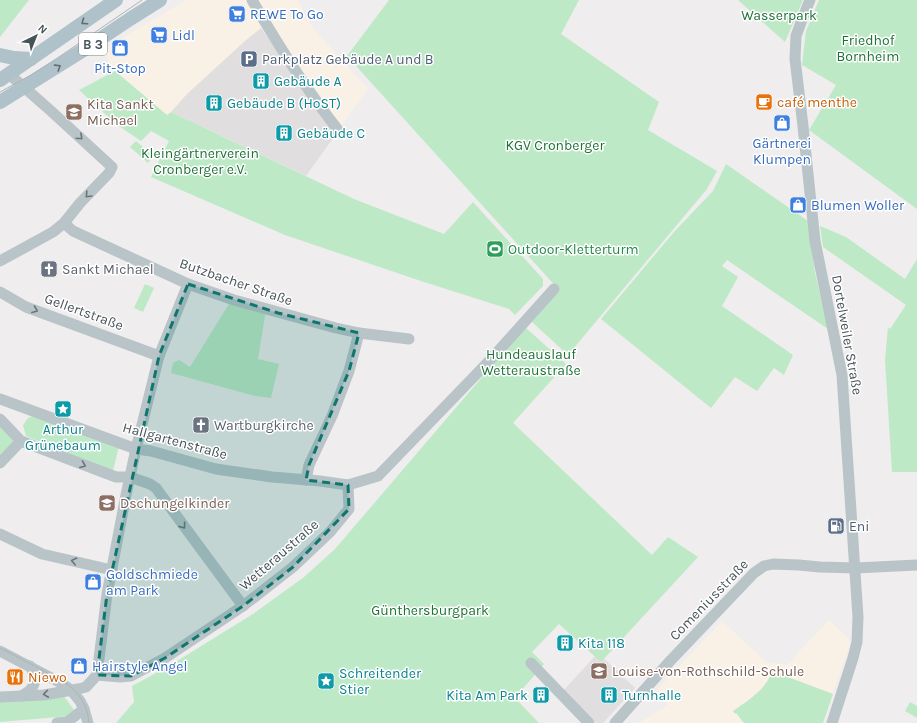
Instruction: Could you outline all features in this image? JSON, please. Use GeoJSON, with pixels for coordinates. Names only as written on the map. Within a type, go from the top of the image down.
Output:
{"type":"FeatureCollection","features":[{"type":"Feature","properties":{"kind":"main road","name":"B 3"},"geometry":{"type":"LineString","coordinates":[[2,69],[31,59],[116,0]]}},
{"type":"Feature","properties":{"kind":"main road","name":"B 3"},"geometry":{"type":"LineString","coordinates":[[0,102],[85,50],[160,0]]}},
{"type":"Feature","properties":{"kind":"main road"},"geometry":{"type":"LineString","coordinates":[[31,59],[14,58],[2,69],[22,80],[39,78]]}},
{"type":"Feature","properties":{"kind":"street"},"geometry":{"type":"LineString","coordinates":[[252,0],[296,71],[338,130]]}},
{"type":"Feature","properties":{"kind":"street","name":"Dortelweiler Straße"},"geometry":{"type":"LineString","coordinates":[[810,0],[796,36],[795,59],[815,241],[842,376],[856,568],[858,617],[857,642],[832,723]]}},
{"type":"Feature","properties":{"kind":"street"},"geometry":{"type":"LineString","coordinates":[[0,261],[53,232],[64,223],[112,168],[52,111],[2,69]]}},
{"type":"Feature","properties":{"kind":"street","name":"Butzbacher Straße"},"geometry":{"type":"LineString","coordinates":[[64,223],[73,231],[188,284],[234,300],[336,328],[359,333],[408,339]]}},
{"type":"Feature","properties":{"kind":"street"},"geometry":{"type":"LineString","coordinates":[[0,697],[44,695],[86,687],[96,675],[107,594],[136,449],[159,356],[188,284]]}},
{"type":"Feature","properties":{"kind":"street"},"geometry":{"type":"LineString","coordinates":[[348,485],[378,476],[498,352],[554,289]]}},
{"type":"Feature","properties":{"kind":"street","name":"Gellertstraße"},"geometry":{"type":"LineString","coordinates":[[0,292],[26,307],[159,356]]}},
{"type":"Feature","properties":{"kind":"street"},"geometry":{"type":"LineString","coordinates":[[306,480],[309,466],[332,416],[349,371],[359,333]]}},
{"type":"Feature","properties":{"kind":"street","name":"Hallgartenstraße"},"geometry":{"type":"LineString","coordinates":[[0,399],[136,449],[151,451],[216,469],[272,477],[348,485]]}},
{"type":"Feature","properties":{"kind":"street"},"geometry":{"type":"LineString","coordinates":[[0,419],[21,441],[116,477],[130,477],[150,484],[156,488],[243,606]]}},
{"type":"Feature","properties":{"kind":"street"},"geometry":{"type":"LineString","coordinates":[[0,463],[21,441]]}},
{"type":"Feature","properties":{"kind":"street","name":"Wetteraustraße"},"geometry":{"type":"LineString","coordinates":[[96,675],[120,677],[131,676],[165,658],[243,606],[293,566],[330,532],[349,509],[348,485]]}},
{"type":"Feature","properties":{"kind":"street"},"geometry":{"type":"LineString","coordinates":[[0,534],[42,554],[112,570]]}},
{"type":"Feature","properties":{"kind":"street","name":"Comeniusstraße"},"geometry":{"type":"LineString","coordinates":[[615,723],[671,660],[754,573],[764,566],[773,564],[799,564],[820,567],[856,568],[917,565]]}},
{"type":"Feature","properties":{"kind":"street"},"geometry":{"type":"LineString","coordinates":[[0,651],[61,683],[71,690],[80,701],[88,723]]}},
{"type":"Feature","properties":{"kind":"street"},"geometry":{"type":"LineString","coordinates":[[531,663],[589,723]]}},
{"type":"Feature","properties":{"kind":"street"},"geometry":{"type":"LineString","coordinates":[[21,696],[27,693],[34,686],[36,677],[30,666]]}},
{"type":"Feature","properties":{"kind":"street"},"geometry":{"type":"LineString","coordinates":[[57,723],[67,722],[84,709]]}},
{"type":"Feature","properties":{"kind":"highlighted area"},"geometry":{"type":"Polygon","coordinates":[[[188,284],[278,313],[359,333],[349,371],[309,465],[306,480],[348,485],[349,509],[293,567],[243,606],[165,658],[131,676],[97,675],[107,594],[159,356],[188,284]]]}},
{"type":"Feature","properties":{"kind":"shaded area"},"geometry":{"type":"Polygon","coordinates":[[[186,0],[298,0],[312,27],[368,89],[306,176],[171,112],[167,115],[115,71],[102,50],[186,0]]]}},
{"type":"Feature","properties":{"kind":"shaded area"},"geometry":{"type":"Polygon","coordinates":[[[261,28],[336,134],[306,176],[171,112],[187,94],[261,28]]]}},
{"type":"Feature","properties":{"kind":"shaded area"},"geometry":{"type":"Polygon","coordinates":[[[829,620],[850,640],[850,644],[823,723],[639,723],[667,705],[655,692],[722,621],[766,662],[787,664],[792,662],[793,658],[829,620]]]}},
{"type":"Feature","properties":{"kind":"shaded area","name":"Louise-von-Rothschild-Schule"},"geometry":{"type":"Polygon","coordinates":[[[598,653],[635,688],[603,723],[596,723],[562,692],[598,653]]]}},
{"type":"Feature","properties":{"kind":"green space"},"geometry":{"type":"Polygon","coordinates":[[[0,0],[29,0],[0,37],[0,0]]]}},
{"type":"Feature","properties":{"kind":"green space","name":"KGV Cronberger"},"geometry":{"type":"Polygon","coordinates":[[[389,0],[579,0],[561,34],[659,102],[648,130],[717,171],[707,189],[568,355],[532,322],[559,290],[347,56],[389,0]]]}},
{"type":"Feature","properties":{"kind":"green space","name":"Wasserpark"},"geometry":{"type":"Polygon","coordinates":[[[738,0],[803,0],[785,42],[738,0]]]}},
{"type":"Feature","properties":{"kind":"green space","name":"Friedhof Bornheim"},"geometry":{"type":"Polygon","coordinates":[[[819,0],[917,0],[917,209],[809,130],[836,85],[802,65],[806,31],[819,0]]]}},
{"type":"Feature","properties":{"kind":"green space","name":"Kleingärtnerverein Cronberger e.V."},"geometry":{"type":"Polygon","coordinates":[[[115,71],[167,115],[171,112],[354,199],[444,234],[473,202],[543,279],[543,286],[515,315],[509,309],[285,235],[151,177],[169,141],[151,131],[141,141],[116,124],[79,90],[115,71]]]}},
{"type":"Feature","properties":{"kind":"green space"},"geometry":{"type":"Polygon","coordinates":[[[136,141],[153,156],[148,163],[130,147],[136,141]]]}},
{"type":"Feature","properties":{"kind":"green space"},"geometry":{"type":"Polygon","coordinates":[[[726,164],[808,221],[815,273],[828,329],[727,260],[722,266],[738,277],[722,306],[793,355],[784,375],[774,368],[757,391],[735,377],[711,408],[601,319],[674,232],[713,191],[726,164]]]}},
{"type":"Feature","properties":{"kind":"green space"},"geometry":{"type":"Polygon","coordinates":[[[820,226],[846,237],[905,279],[917,259],[917,472],[892,472],[885,360],[888,327],[890,329],[906,305],[823,247],[820,226]]]}},
{"type":"Feature","properties":{"kind":"green space"},"geometry":{"type":"Polygon","coordinates":[[[145,284],[154,288],[143,312],[134,308],[145,284]]]}},
{"type":"Feature","properties":{"kind":"green space"},"geometry":{"type":"Polygon","coordinates":[[[232,299],[266,310],[258,359],[279,364],[271,398],[255,396],[171,373],[173,363],[179,360],[190,367],[232,299]]]}},
{"type":"Feature","properties":{"kind":"green space","name":"Günthersburgpark"},"geometry":{"type":"Polygon","coordinates":[[[525,327],[566,364],[513,423],[652,555],[668,537],[698,557],[601,662],[559,624],[532,652],[544,664],[515,698],[539,723],[116,723],[134,702],[132,686],[169,666],[253,614],[304,577],[335,549],[525,327]]]}},
{"type":"Feature","properties":{"kind":"green space"},"geometry":{"type":"Polygon","coordinates":[[[38,414],[119,446],[113,471],[26,436],[23,425],[28,418],[38,414]]]}},
{"type":"Feature","properties":{"kind":"green space"},"geometry":{"type":"Polygon","coordinates":[[[0,423],[15,442],[0,458],[0,423]]]}},
{"type":"Feature","properties":{"kind":"green space"},"geometry":{"type":"Polygon","coordinates":[[[772,671],[833,694],[823,723],[744,723],[736,713],[735,714],[733,711],[761,689],[772,671]]]}},
{"type":"Feature","properties":{"kind":"green space"},"geometry":{"type":"Polygon","coordinates":[[[63,695],[74,710],[70,716],[0,722],[0,699],[63,695]]]}},
{"type":"Feature","properties":{"kind":"green space"},"geometry":{"type":"Polygon","coordinates":[[[910,702],[917,706],[917,718],[905,711],[910,702]]]}},
{"type":"Feature","properties":{"kind":"tram line"},"geometry":{"type":"LineString","coordinates":[[0,92],[56,59],[142,0]]}},
{"type":"Feature","properties":{"kind":"tram line"},"geometry":{"type":"LineString","coordinates":[[0,648],[59,679],[71,687],[79,695],[87,710],[89,723]]}},
{"type":"Feature","properties":{"kind":"place","name":"REWE To Go"},"geometry":{"type":"Point","coordinates":[237,14]}},
{"type":"Feature","properties":{"kind":"place","name":"Lidl"},"geometry":{"type":"Point","coordinates":[159,35]}},
{"type":"Feature","properties":{"kind":"place","name":"Pit-Stop"},"geometry":{"type":"Point","coordinates":[120,48]}},
{"type":"Feature","properties":{"kind":"place","name":"Parkplatz Gebäude A und B"},"geometry":{"type":"Point","coordinates":[249,59]}},
{"type":"Feature","properties":{"kind":"place","name":"Gebäude A"},"geometry":{"type":"Point","coordinates":[261,81]}},
{"type":"Feature","properties":{"kind":"place","name":"café menthe"},"geometry":{"type":"Point","coordinates":[764,102]}},
{"type":"Feature","properties":{"kind":"place","name":"Gebäude B (HoST)"},"geometry":{"type":"Point","coordinates":[214,103]}},
{"type":"Feature","properties":{"kind":"place","name":"Kita Sankt Michael"},"geometry":{"type":"Point","coordinates":[74,112]}},
{"type":"Feature","properties":{"kind":"place","name":"Gärtnerei Klumpen"},"geometry":{"type":"Point","coordinates":[782,123]}},
{"type":"Feature","properties":{"kind":"place","name":"Gebäude C"},"geometry":{"type":"Point","coordinates":[284,133]}},
{"type":"Feature","properties":{"kind":"place","name":"Blumen Woller"},"geometry":{"type":"Point","coordinates":[798,205]}},
{"type":"Feature","properties":{"kind":"place","name":"Outdoor-Kletterturm"},"geometry":{"type":"Point","coordinates":[495,249]}},
{"type":"Feature","properties":{"kind":"place","name":"Sankt Michael"},"geometry":{"type":"Point","coordinates":[49,269]}},
{"type":"Feature","properties":{"kind":"place","name":"Arthur Grünebaum"},"geometry":{"type":"Point","coordinates":[63,409]}},
{"type":"Feature","properties":{"kind":"place","name":"Wartburgkirche"},"geometry":{"type":"Point","coordinates":[201,425]}},
{"type":"Feature","properties":{"kind":"place","name":"Dschungelkinder"},"geometry":{"type":"Point","coordinates":[107,503]}},
{"type":"Feature","properties":{"kind":"place","name":"Eni"},"geometry":{"type":"Point","coordinates":[836,526]}},
{"type":"Feature","properties":{"kind":"place","name":"Goldschmiede am Park"},"geometry":{"type":"Point","coordinates":[93,582]}},
{"type":"Feature","properties":{"kind":"place","name":"Kita 118"},"geometry":{"type":"Point","coordinates":[565,643]}},
{"type":"Feature","properties":{"kind":"place","name":"Hairstyle Angel"},"geometry":{"type":"Point","coordinates":[79,666]}},
{"type":"Feature","properties":{"kind":"place","name":"Louise-von-Rothschild-Schule"},"geometry":{"type":"Point","coordinates":[599,671]}},
{"type":"Feature","properties":{"kind":"place","name":"Niewo"},"geometry":{"type":"Point","coordinates":[15,677]}},
{"type":"Feature","properties":{"kind":"place","name":"Schreitender Stier"},"geometry":{"type":"Point","coordinates":[326,681]}},
{"type":"Feature","properties":{"kind":"place","name":"Kita Am Park"},"geometry":{"type":"Point","coordinates":[541,695]}},
{"type":"Feature","properties":{"kind":"place","name":"Turnhalle"},"geometry":{"type":"Point","coordinates":[609,695]}},
{"type":"Feature","properties":{"kind":"park label","name":"Hundeauslauf Wetteraustraße"},"geometry":{"type":"Point","coordinates":[531,362]}}]}
